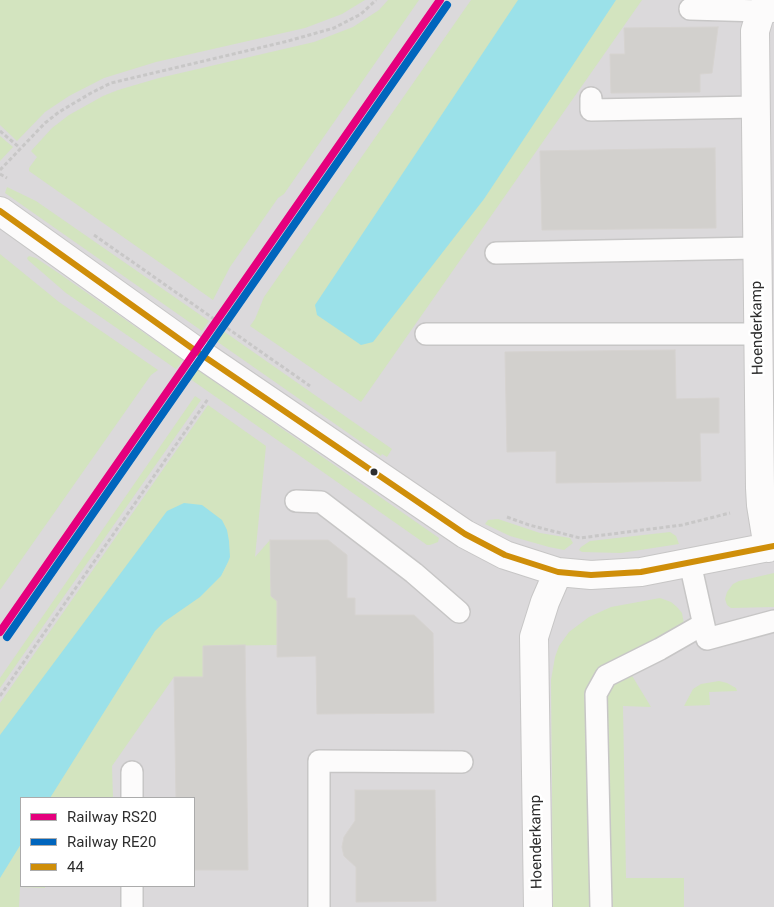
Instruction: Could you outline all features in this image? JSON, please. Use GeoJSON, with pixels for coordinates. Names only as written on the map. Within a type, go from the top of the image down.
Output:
{"type":"FeatureCollection","features":[{"type":"Feature","properties":{"kind":"street","name":"Hoenderkamp"},"geometry":{"type":"LineString","coordinates":[[0,211],[196,351],[465,534],[505,556],[558,572],[591,575],[641,572],[771,547],[761,505],[764,350],[757,248],[765,107],[756,31],[768,9]]}},
{"type":"Feature","properties":{"kind":"street","name":"Hoenderkamp"},"geometry":{"type":"LineString","coordinates":[[538,907],[534,637],[545,602],[558,572]]}},
{"type":"Feature","properties":{"kind":"lane"},"geometry":{"type":"LineString","coordinates":[[690,9],[768,9]]}},
{"type":"Feature","properties":{"kind":"lane"},"geometry":{"type":"LineString","coordinates":[[591,98],[591,110],[765,107]]}},
{"type":"Feature","properties":{"kind":"lane"},"geometry":{"type":"LineString","coordinates":[[496,253],[757,248]]}},
{"type":"Feature","properties":{"kind":"lane"},"geometry":{"type":"LineString","coordinates":[[426,334],[764,350]]}},
{"type":"Feature","properties":{"kind":"lane"},"geometry":{"type":"LineString","coordinates":[[296,501],[321,502],[414,574],[459,612]]}},
{"type":"Feature","properties":{"kind":"lane"},"geometry":{"type":"LineString","coordinates":[[690,563],[706,639],[774,621]]}},
{"type":"Feature","properties":{"kind":"lane"},"geometry":{"type":"LineString","coordinates":[[601,907],[596,694],[606,676],[702,625]]}},
{"type":"Feature","properties":{"kind":"lane"},"geometry":{"type":"LineString","coordinates":[[320,907],[319,761],[462,762]]}},
{"type":"Feature","properties":{"kind":"lane"},"geometry":{"type":"LineString","coordinates":[[132,772],[132,797]]}},
{"type":"Feature","properties":{"kind":"lane"},"geometry":{"type":"LineString","coordinates":[[132,887],[132,907]]}},
{"type":"Feature","properties":{"kind":"path"},"geometry":{"type":"LineString","coordinates":[[0,170],[58,112],[111,83],[288,41],[334,28],[361,14],[376,0]]}},
{"type":"Feature","properties":{"kind":"path"},"geometry":{"type":"LineString","coordinates":[[0,131],[20,148]]}},
{"type":"Feature","properties":{"kind":"path"},"geometry":{"type":"LineString","coordinates":[[0,174],[15,182]]}},
{"type":"Feature","properties":{"kind":"path"},"geometry":{"type":"LineString","coordinates":[[86,230],[311,387]]}},
{"type":"Feature","properties":{"kind":"path"},"geometry":{"type":"LineString","coordinates":[[0,696],[208,399]]}},
{"type":"Feature","properties":{"kind":"path"},"geometry":{"type":"LineString","coordinates":[[504,516],[529,525],[580,538],[682,526],[761,505]]}},
{"type":"Feature","properties":{"kind":"shaded area"},"geometry":{"type":"Polygon","coordinates":[[[0,0],[774,0],[774,907],[0,907],[0,0]]]}},
{"type":"Feature","properties":{"kind":"green space"},"geometry":{"type":"Polygon","coordinates":[[[0,0],[365,0],[342,14],[305,28],[156,62],[104,78],[69,96],[45,112],[17,141],[0,125],[0,0]]]}},
{"type":"Feature","properties":{"kind":"green space"},"geometry":{"type":"Polygon","coordinates":[[[388,0],[419,0],[284,194],[278,198],[230,267],[213,300],[29,171],[37,157],[31,151],[52,128],[69,115],[103,96],[159,78],[314,42],[353,27],[379,10],[388,0]]]}},
{"type":"Feature","properties":{"kind":"green space"},"geometry":{"type":"Polygon","coordinates":[[[471,0],[642,0],[361,402],[250,326],[264,297],[471,0]]]}},
{"type":"Feature","properties":{"kind":"green space"},"geometry":{"type":"Polygon","coordinates":[[[0,136],[13,147],[0,161],[0,136]]]}},
{"type":"Feature","properties":{"kind":"green space"},"geometry":{"type":"Polygon","coordinates":[[[7,187],[36,201],[209,321],[202,331],[5,193],[7,187]]]}},
{"type":"Feature","properties":{"kind":"green space"},"geometry":{"type":"Polygon","coordinates":[[[0,254],[59,302],[158,370],[151,375],[0,590],[0,254]]]}},
{"type":"Feature","properties":{"kind":"green space"},"geometry":{"type":"Polygon","coordinates":[[[29,256],[36,258],[57,272],[183,360],[176,369],[66,293],[28,260],[29,256]]]}},
{"type":"Feature","properties":{"kind":"green space"},"geometry":{"type":"Polygon","coordinates":[[[219,328],[392,449],[387,457],[382,454],[381,456],[212,338],[219,328]]]}},
{"type":"Feature","properties":{"kind":"green space"},"geometry":{"type":"Polygon","coordinates":[[[192,366],[439,538],[438,542],[427,545],[186,376],[192,366]]]}},
{"type":"Feature","properties":{"kind":"green space"},"geometry":{"type":"Polygon","coordinates":[[[195,396],[201,400],[0,688],[0,678],[195,396]]]}},
{"type":"Feature","properties":{"kind":"green space"},"geometry":{"type":"Polygon","coordinates":[[[208,405],[266,446],[255,557],[270,540],[271,596],[277,601],[277,645],[203,646],[203,677],[174,677],[112,766],[113,797],[20,797],[19,907],[0,907],[0,703],[208,405]]]}},
{"type":"Feature","properties":{"kind":"green space"},"geometry":{"type":"Polygon","coordinates":[[[498,519],[540,533],[570,538],[573,543],[564,550],[549,547],[510,536],[485,524],[488,520],[498,519]]]}},
{"type":"Feature","properties":{"kind":"green space"},"geometry":{"type":"Polygon","coordinates":[[[670,532],[676,536],[679,544],[621,553],[582,552],[579,550],[590,541],[670,532]]]}},
{"type":"Feature","properties":{"kind":"green space"},"geometry":{"type":"Polygon","coordinates":[[[774,573],[774,607],[731,608],[727,605],[725,599],[727,592],[733,584],[774,573]]]}},
{"type":"Feature","properties":{"kind":"green space"},"geometry":{"type":"Polygon","coordinates":[[[660,598],[671,602],[677,607],[682,613],[684,624],[597,673],[590,682],[593,907],[553,907],[551,680],[555,657],[559,646],[569,632],[589,617],[611,607],[660,598]]]}},
{"type":"Feature","properties":{"kind":"green space"},"geometry":{"type":"Polygon","coordinates":[[[631,674],[651,707],[623,706],[626,878],[684,878],[684,907],[611,907],[606,701],[608,688],[613,683],[631,674]]]}},
{"type":"Feature","properties":{"kind":"green space"},"geometry":{"type":"Polygon","coordinates":[[[719,681],[736,688],[737,691],[709,692],[710,705],[684,706],[693,689],[701,684],[719,681]]]}},
{"type":"Feature","properties":{"kind":"water"},"geometry":{"type":"Polygon","coordinates":[[[518,0],[616,0],[484,199],[373,342],[361,345],[317,315],[315,305],[518,0]]]}},
{"type":"Feature","properties":{"kind":"water"},"geometry":{"type":"Polygon","coordinates":[[[184,503],[202,505],[222,520],[227,530],[229,541],[230,557],[228,562],[221,576],[200,597],[164,622],[155,631],[51,797],[20,797],[20,846],[0,878],[0,735],[167,511],[184,503]]]}},
{"type":"Feature","properties":{"kind":"building"},"geometry":{"type":"Polygon","coordinates":[[[718,27],[712,73],[700,74],[700,92],[611,93],[610,54],[625,54],[624,28],[718,27]]]}},
{"type":"Feature","properties":{"kind":"building"},"geometry":{"type":"Polygon","coordinates":[[[715,148],[716,228],[542,230],[540,151],[715,148]]]}},
{"type":"Feature","properties":{"kind":"building"},"geometry":{"type":"Polygon","coordinates":[[[675,350],[676,399],[719,398],[719,433],[700,433],[701,481],[556,483],[556,451],[507,452],[505,352],[675,350]]]}},
{"type":"Feature","properties":{"kind":"building"},"geometry":{"type":"Polygon","coordinates":[[[270,540],[328,540],[347,555],[347,598],[355,598],[355,615],[414,615],[433,633],[434,713],[317,714],[316,656],[277,657],[277,601],[271,596],[270,540]]]}},
{"type":"Feature","properties":{"kind":"building"},"geometry":{"type":"Polygon","coordinates":[[[245,645],[248,870],[195,870],[195,797],[176,797],[174,677],[203,677],[203,646],[245,645]]]}},
{"type":"Feature","properties":{"kind":"building"},"geometry":{"type":"Polygon","coordinates":[[[355,790],[435,790],[436,901],[356,902],[356,867],[344,856],[342,847],[344,837],[355,821],[355,790]]]}},
{"type":"Feature","properties":{"kind":"rail line","name":"RS20"},"geometry":{"type":"LineString","coordinates":[[0,632],[440,0]]}},
{"type":"Feature","properties":{"kind":"rail line","name":"RE20"},"geometry":{"type":"LineString","coordinates":[[7,637],[447,5]]}},
{"type":"Feature","properties":{"kind":"transit line","name":"44"},"geometry":{"type":"LineString","coordinates":[[0,211],[196,351],[465,534],[505,555],[558,572],[591,575],[641,572],[774,546]]}}]}
